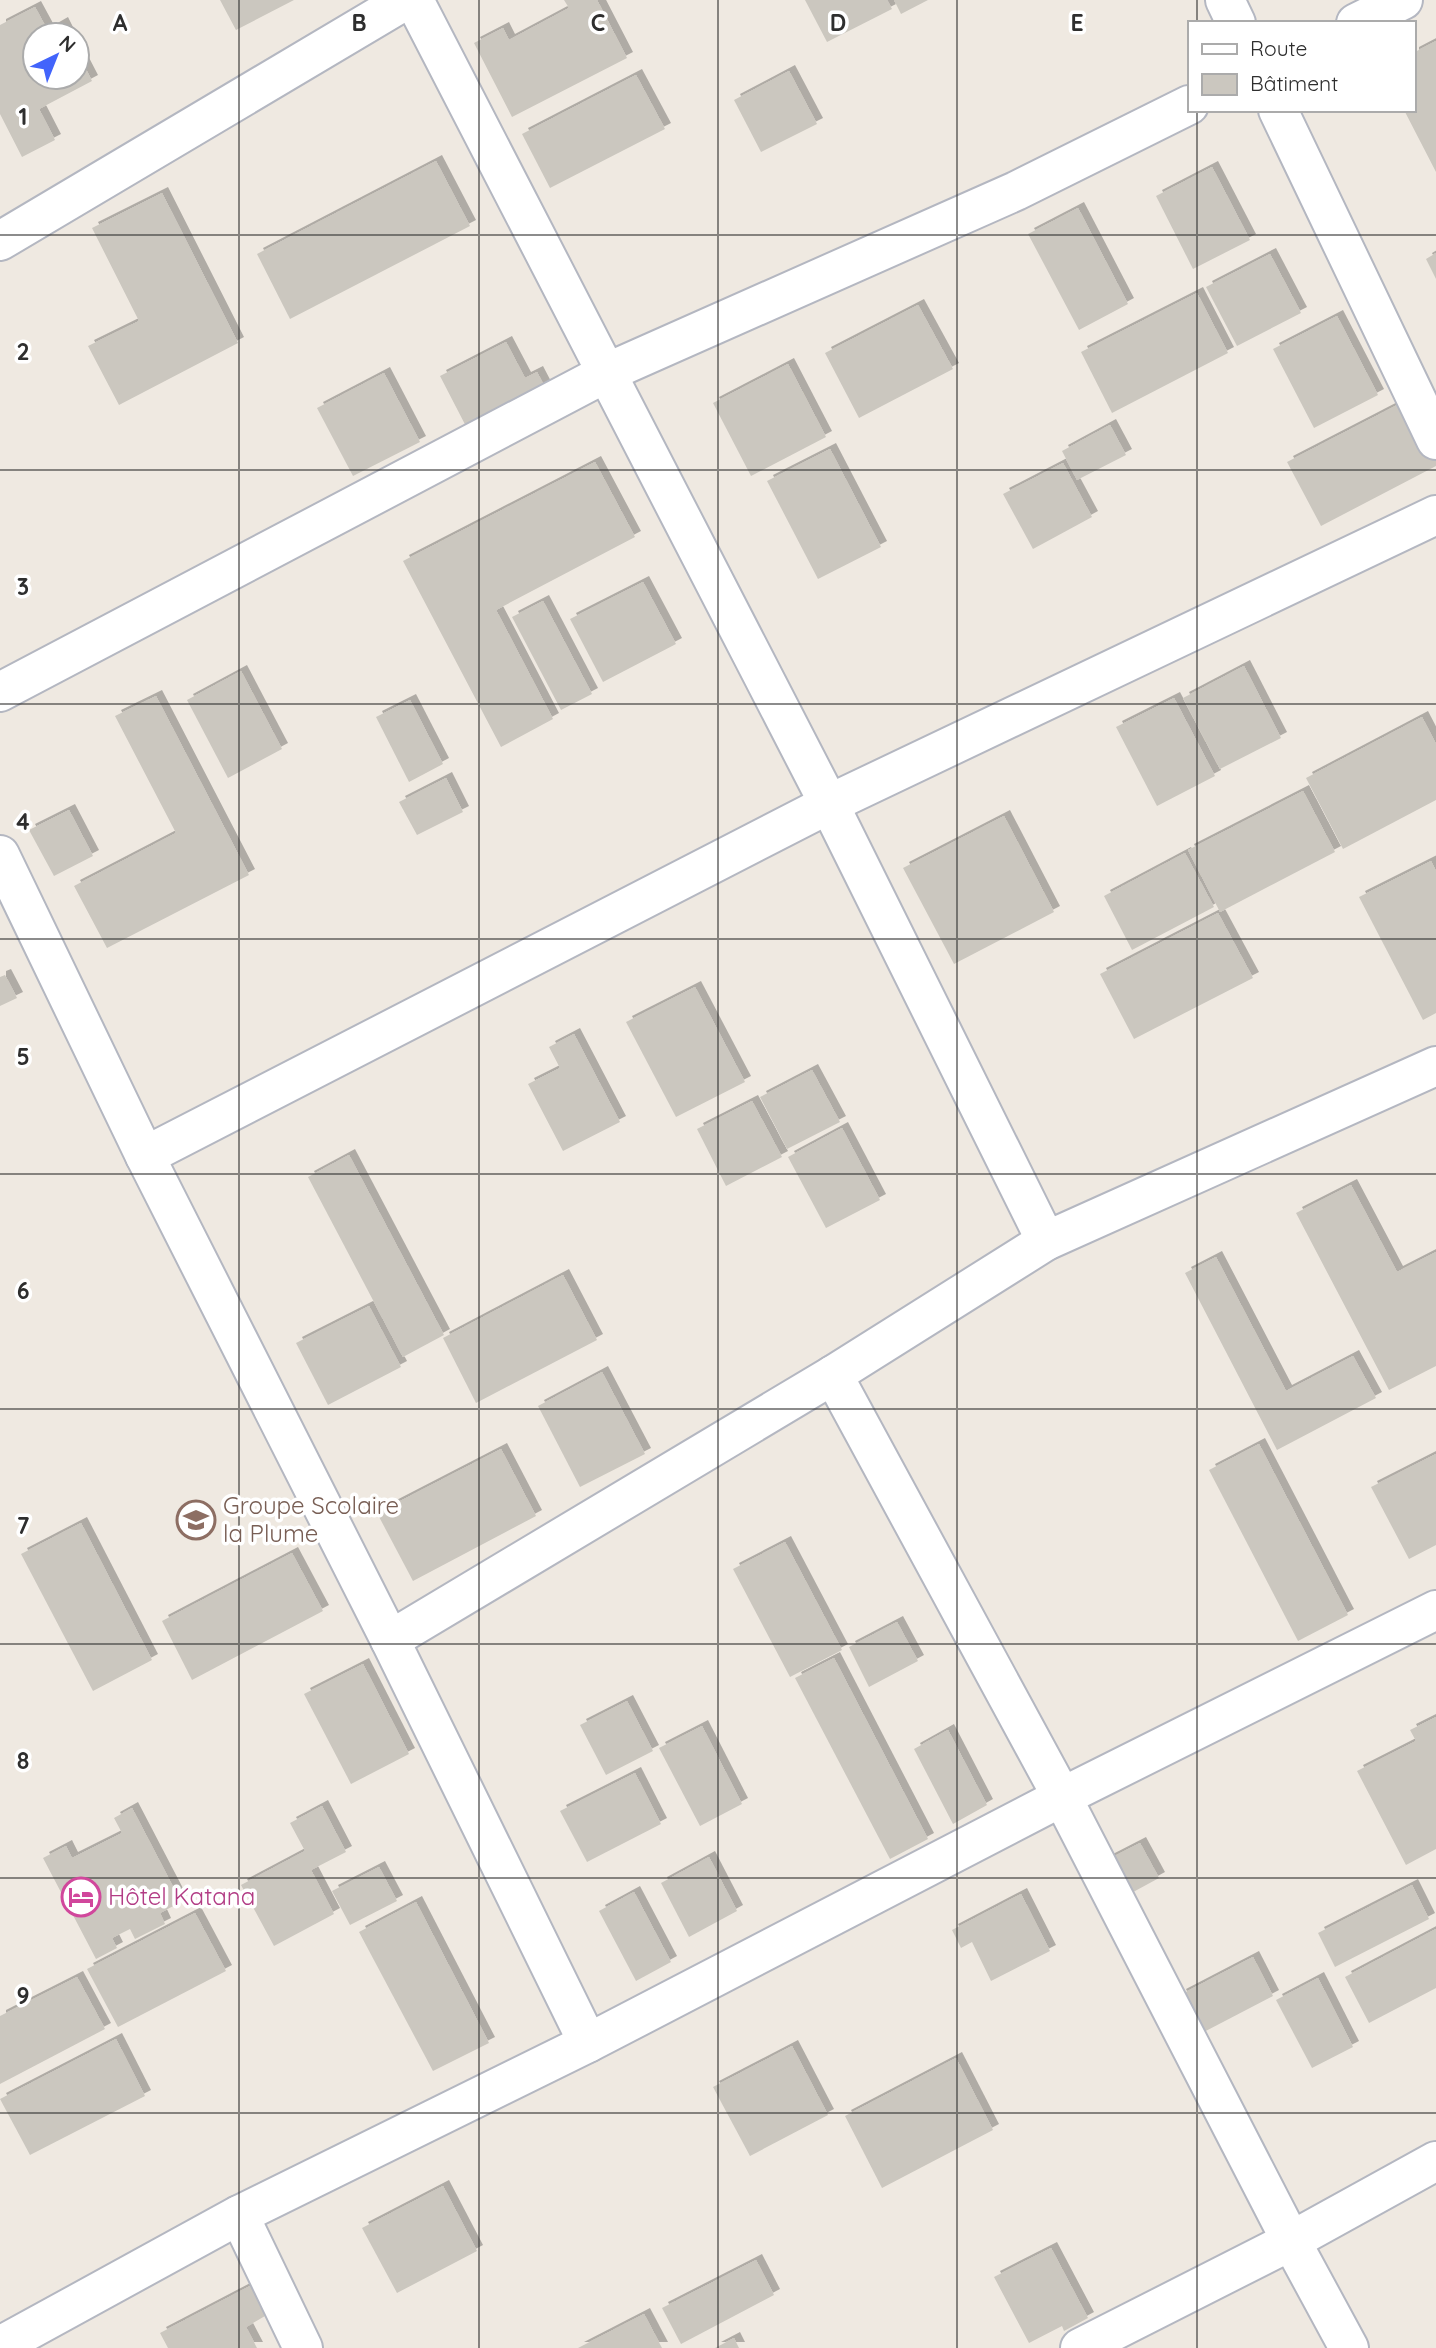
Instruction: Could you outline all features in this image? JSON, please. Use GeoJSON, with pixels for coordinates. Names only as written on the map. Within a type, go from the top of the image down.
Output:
{"type":"FeatureCollection","features":[{"type":"Feature","properties":{"kind":"street"},"geometry":{"type":"LineString","coordinates":[[0,241],[406,0]]}},
{"type":"Feature","properties":{"kind":"street"},"geometry":{"type":"LineString","coordinates":[[414,0],[829,804],[1046,1241]]}},
{"type":"Feature","properties":{"kind":"street"},"geometry":{"type":"LineString","coordinates":[[1225,0],[1235,21]]}},
{"type":"Feature","properties":{"kind":"street"},"geometry":{"type":"LineString","coordinates":[[1360,21],[1403,0]]}},
{"type":"Feature","properties":{"kind":"street"},"geometry":{"type":"LineString","coordinates":[[0,692],[608,372],[1016,191],[1188,105]]}},
{"type":"Feature","properties":{"kind":"street"},"geometry":{"type":"LineString","coordinates":[[1279,112],[1436,440]]}},
{"type":"Feature","properties":{"kind":"street"},"geometry":{"type":"LineString","coordinates":[[145,1156],[829,804],[1436,515]]}},
{"type":"Feature","properties":{"kind":"street"},"geometry":{"type":"LineString","coordinates":[[0,855],[145,1156],[390,1640],[588,2043]]}},
{"type":"Feature","properties":{"kind":"street"},"geometry":{"type":"LineString","coordinates":[[390,1640],[833,1375],[1046,1241],[1436,1066]]}},
{"type":"Feature","properties":{"kind":"street"},"geometry":{"type":"LineString","coordinates":[[833,1375],[1062,1797],[1349,2348]]}},
{"type":"Feature","properties":{"kind":"street"},"geometry":{"type":"LineString","coordinates":[[0,2346],[239,2214],[588,2043],[1062,1797],[1436,1610]]}},
{"type":"Feature","properties":{"kind":"street"},"geometry":{"type":"LineString","coordinates":[[1080,2348],[1291,2241],[1436,2161]]}},
{"type":"Feature","properties":{"kind":"street"},"geometry":{"type":"LineString","coordinates":[[239,2214],[303,2348]]}},
{"type":"Feature","properties":{"kind":"building"},"geometry":{"type":"Polygon","coordinates":[[[220,0],[294,0],[236,30],[220,0]]]}},
{"type":"Feature","properties":{"kind":"building"},"geometry":{"type":"Polygon","coordinates":[[[564,0],[597,0],[627,58],[512,117],[474,43],[503,28],[509,40],[569,8],[564,0]]]}},
{"type":"Feature","properties":{"kind":"building"},"geometry":{"type":"Polygon","coordinates":[[[805,0],[887,0],[892,9],[827,42],[805,0]]]}},
{"type":"Feature","properties":{"kind":"building"},"geometry":{"type":"Polygon","coordinates":[[[894,0],[928,0],[901,14],[894,0]]]}},
{"type":"Feature","properties":{"kind":"building"},"geometry":{"type":"Polygon","coordinates":[[[35,7],[43,21],[21,21],[21,91],[73,91],[39,109],[55,140],[22,157],[0,114],[0,25],[35,7]]]}},
{"type":"Feature","properties":{"kind":"building"},"geometry":{"type":"Polygon","coordinates":[[[1436,41],[1436,172],[1405,112],[1415,112],[1415,52],[1436,41]]]}},
{"type":"Feature","properties":{"kind":"building"},"geometry":{"type":"Polygon","coordinates":[[[789,71],[817,124],[761,152],[734,100],[789,71]]]}},
{"type":"Feature","properties":{"kind":"building"},"geometry":{"type":"Polygon","coordinates":[[[636,75],[665,129],[550,188],[522,134],[636,75]]]}},
{"type":"Feature","properties":{"kind":"building"},"geometry":{"type":"Polygon","coordinates":[[[436,161],[470,226],[290,319],[257,254],[436,161]]]}},
{"type":"Feature","properties":{"kind":"building"},"geometry":{"type":"Polygon","coordinates":[[[1212,167],[1250,240],[1193,269],[1156,196],[1212,167]]]}},
{"type":"Feature","properties":{"kind":"building"},"geometry":{"type":"Polygon","coordinates":[[[162,193],[238,343],[119,405],[88,346],[139,321],[92,228],[162,193]]]}},
{"type":"Feature","properties":{"kind":"building"},"geometry":{"type":"Polygon","coordinates":[[[1078,208],[1128,304],[1079,330],[1028,234],[1078,208]]]}},
{"type":"Feature","properties":{"kind":"building"},"geometry":{"type":"Polygon","coordinates":[[[1436,253],[1436,279],[1426,259],[1436,253]]]}},
{"type":"Feature","properties":{"kind":"building"},"geometry":{"type":"Polygon","coordinates":[[[1270,254],[1301,313],[1237,346],[1206,287],[1270,254]]]}},
{"type":"Feature","properties":{"kind":"building"},"geometry":{"type":"Polygon","coordinates":[[[1197,293],[1228,353],[1112,413],[1081,352],[1197,293]]]}},
{"type":"Feature","properties":{"kind":"building"},"geometry":{"type":"Polygon","coordinates":[[[918,305],[953,369],[859,418],[825,353],[918,305]]]}},
{"type":"Feature","properties":{"kind":"building"},"geometry":{"type":"Polygon","coordinates":[[[1337,316],[1378,395],[1314,428],[1273,349],[1337,316]]]}},
{"type":"Feature","properties":{"kind":"building"},"geometry":{"type":"Polygon","coordinates":[[[506,342],[525,378],[537,372],[549,395],[471,436],[440,376],[506,342]]]}},
{"type":"Feature","properties":{"kind":"building"},"geometry":{"type":"Polygon","coordinates":[[[788,364],[826,437],[751,476],[713,403],[788,364]]]}},
{"type":"Feature","properties":{"kind":"building"},"geometry":{"type":"Polygon","coordinates":[[[384,373],[420,442],[353,476],[317,408],[384,373]]]}},
{"type":"Feature","properties":{"kind":"building"},"geometry":{"type":"Polygon","coordinates":[[[1407,400],[1436,457],[1436,466],[1321,526],[1287,462],[1407,400]]]}},
{"type":"Feature","properties":{"kind":"building"},"geometry":{"type":"Polygon","coordinates":[[[1110,425],[1126,455],[1077,480],[1062,451],[1110,425]]]}},
{"type":"Feature","properties":{"kind":"building"},"geometry":{"type":"Polygon","coordinates":[[[830,449],[881,547],[818,579],[767,481],[830,449]]]}},
{"type":"Feature","properties":{"kind":"building"},"geometry":{"type":"Polygon","coordinates":[[[595,462],[635,537],[496,610],[553,719],[501,747],[403,561],[595,462]]]}},
{"type":"Feature","properties":{"kind":"building"},"geometry":{"type":"Polygon","coordinates":[[[1063,463],[1092,517],[1033,549],[1003,494],[1063,463]]]}},
{"type":"Feature","properties":{"kind":"building"},"geometry":{"type":"Polygon","coordinates":[[[643,582],[676,644],[603,682],[570,619],[643,582]]]}},
{"type":"Feature","properties":{"kind":"building"},"geometry":{"type":"Polygon","coordinates":[[[543,601],[592,694],[561,710],[512,617],[543,601]]]}},
{"type":"Feature","properties":{"kind":"building"},"geometry":{"type":"Polygon","coordinates":[[[1244,666],[1281,738],[1220,769],[1183,698],[1244,666]]]}},
{"type":"Feature","properties":{"kind":"building"},"geometry":{"type":"Polygon","coordinates":[[[241,671],[282,749],[228,778],[187,700],[241,671]]]}},
{"type":"Feature","properties":{"kind":"building"},"geometry":{"type":"Polygon","coordinates":[[[156,696],[249,875],[107,948],[74,886],[176,833],[115,716],[156,696]]]}},
{"type":"Feature","properties":{"kind":"building"},"geometry":{"type":"Polygon","coordinates":[[[1174,698],[1215,776],[1157,806],[1116,727],[1174,698]]]}},
{"type":"Feature","properties":{"kind":"building"},"geometry":{"type":"Polygon","coordinates":[[[410,700],[443,764],[409,782],[376,717],[410,700]]]}},
{"type":"Feature","properties":{"kind":"building"},"geometry":{"type":"Polygon","coordinates":[[[1422,717],[1436,744],[1436,800],[1343,849],[1306,778],[1422,717]]]}},
{"type":"Feature","properties":{"kind":"building"},"geometry":{"type":"Polygon","coordinates":[[[446,778],[463,812],[417,835],[399,802],[446,778]]]}},
{"type":"Feature","properties":{"kind":"building"},"geometry":{"type":"Polygon","coordinates":[[[1303,791],[1335,852],[1220,912],[1188,850],[1303,791]]]}},
{"type":"Feature","properties":{"kind":"building"},"geometry":{"type":"Polygon","coordinates":[[[69,810],[93,856],[54,876],[29,830],[69,810]]]}},
{"type":"Feature","properties":{"kind":"building"},"geometry":{"type":"Polygon","coordinates":[[[1004,816],[1054,912],[954,964],[903,868],[1004,816]]]}},
{"type":"Feature","properties":{"kind":"building"},"geometry":{"type":"Polygon","coordinates":[[[1185,853],[1214,907],[1132,950],[1104,896],[1185,853]]]}},
{"type":"Feature","properties":{"kind":"building"},"geometry":{"type":"Polygon","coordinates":[[[1431,861],[1436,871],[1436,1013],[1423,1020],[1359,897],[1431,861]]]}},
{"type":"Feature","properties":{"kind":"building"},"geometry":{"type":"Polygon","coordinates":[[[1218,913],[1253,978],[1134,1039],[1100,974],[1218,913]]]}},
{"type":"Feature","properties":{"kind":"building"},"geometry":{"type":"Polygon","coordinates":[[[5,975],[17,998],[0,1006],[0,977],[5,975]]]}},
{"type":"Feature","properties":{"kind":"building"},"geometry":{"type":"Polygon","coordinates":[[[695,987],[745,1082],[676,1117],[626,1022],[695,987]]]}},
{"type":"Feature","properties":{"kind":"building"},"geometry":{"type":"Polygon","coordinates":[[[574,1034],[620,1122],[563,1151],[528,1084],[560,1068],[549,1047],[574,1034]]]}},
{"type":"Feature","properties":{"kind":"building"},"geometry":{"type":"Polygon","coordinates":[[[812,1070],[840,1122],[787,1149],[760,1097],[812,1070]]]}},
{"type":"Feature","properties":{"kind":"building"},"geometry":{"type":"Polygon","coordinates":[[[752,1101],[782,1157],[726,1186],[697,1129],[752,1101]]]}},
{"type":"Feature","properties":{"kind":"building"},"geometry":{"type":"Polygon","coordinates":[[[842,1128],[880,1200],[826,1228],[788,1157],[842,1128]]]}},
{"type":"Feature","properties":{"kind":"building"},"geometry":{"type":"Polygon","coordinates":[[[349,1155],[444,1335],[403,1357],[308,1177],[349,1155]]]}},
{"type":"Feature","properties":{"kind":"building"},"geometry":{"type":"Polygon","coordinates":[[[1351,1185],[1397,1272],[1436,1252],[1436,1366],[1389,1390],[1296,1213],[1351,1185]]]}},
{"type":"Feature","properties":{"kind":"building"},"geometry":{"type":"Polygon","coordinates":[[[1216,1257],[1286,1391],[1353,1356],[1376,1398],[1277,1450],[1185,1273],[1216,1257]]]}},
{"type":"Feature","properties":{"kind":"building"},"geometry":{"type":"Polygon","coordinates":[[[563,1275],[597,1340],[476,1403],[443,1338],[563,1275]]]}},
{"type":"Feature","properties":{"kind":"building"},"geometry":{"type":"Polygon","coordinates":[[[369,1306],[401,1367],[328,1405],[296,1343],[369,1306]]]}},
{"type":"Feature","properties":{"kind":"building"},"geometry":{"type":"Polygon","coordinates":[[[602,1372],[645,1454],[580,1487],[538,1406],[602,1372]]]}},
{"type":"Feature","properties":{"kind":"building"},"geometry":{"type":"Polygon","coordinates":[[[1259,1444],[1348,1615],[1298,1641],[1209,1470],[1259,1444]]]}},
{"type":"Feature","properties":{"kind":"building"},"geometry":{"type":"Polygon","coordinates":[[[501,1449],[536,1516],[413,1581],[377,1513],[501,1449]]]}},
{"type":"Feature","properties":{"kind":"building"},"geometry":{"type":"Polygon","coordinates":[[[1436,1454],[1436,1545],[1409,1559],[1371,1487],[1436,1454]]]}},
{"type":"Feature","properties":{"kind":"building"},"geometry":{"type":"Polygon","coordinates":[[[81,1523],[152,1660],[93,1691],[21,1554],[81,1523]]]}},
{"type":"Feature","properties":{"kind":"building"},"geometry":{"type":"Polygon","coordinates":[[[785,1542],[842,1650],[790,1677],[733,1569],[785,1542]]]}},
{"type":"Feature","properties":{"kind":"building"},"geometry":{"type":"Polygon","coordinates":[[[292,1553],[323,1611],[192,1680],[162,1621],[292,1553]]]}},
{"type":"Feature","properties":{"kind":"building"},"geometry":{"type":"Polygon","coordinates":[[[897,1622],[918,1661],[869,1687],[849,1647],[897,1622]]]}},
{"type":"Feature","properties":{"kind":"building"},"geometry":{"type":"Polygon","coordinates":[[[834,1658],[928,1839],[890,1859],[795,1678],[834,1658]]]}},
{"type":"Feature","properties":{"kind":"building"},"geometry":{"type":"Polygon","coordinates":[[[363,1664],[409,1754],[351,1784],[304,1694],[363,1664]]]}},
{"type":"Feature","properties":{"kind":"building"},"geometry":{"type":"Polygon","coordinates":[[[627,1701],[653,1751],[606,1775],[580,1725],[627,1701]]]}},
{"type":"Feature","properties":{"kind":"building"},"geometry":{"type":"Polygon","coordinates":[[[1436,1717],[1436,1849],[1406,1865],[1357,1771],[1416,1741],[1410,1730],[1436,1717]]]}},
{"type":"Feature","properties":{"kind":"building"},"geometry":{"type":"Polygon","coordinates":[[[702,1726],[742,1804],[700,1826],[659,1748],[702,1726]]]}},
{"type":"Feature","properties":{"kind":"building"},"geometry":{"type":"Polygon","coordinates":[[[948,1730],[987,1805],[953,1824],[914,1749],[948,1730]]]}},
{"type":"Feature","properties":{"kind":"building"},"geometry":{"type":"Polygon","coordinates":[[[635,1773],[661,1824],[587,1862],[560,1811],[635,1773]]]}},
{"type":"Feature","properties":{"kind":"building"},"geometry":{"type":"Polygon","coordinates":[[[322,1806],[346,1852],[311,1870],[334,1914],[274,1946],[241,1885],[305,1851],[290,1823],[322,1806]]]}},
{"type":"Feature","properties":{"kind":"building"},"geometry":{"type":"Polygon","coordinates":[[[132,1808],[181,1902],[160,1913],[165,1924],[135,1939],[130,1929],[112,1938],[117,1948],[96,1959],[43,1858],[66,1846],[72,1858],[122,1833],[114,1818],[132,1808]]]}},
{"type":"Feature","properties":{"kind":"building"},"geometry":{"type":"Polygon","coordinates":[[[1140,1843],[1159,1878],[1124,1897],[1105,1861],[1140,1843]]]}},
{"type":"Feature","properties":{"kind":"building"},"geometry":{"type":"Polygon","coordinates":[[[709,1857],[737,1911],[689,1937],[661,1883],[709,1857]]]}},
{"type":"Feature","properties":{"kind":"building"},"geometry":{"type":"Polygon","coordinates":[[[379,1867],[397,1901],[350,1925],[332,1891],[379,1867]]]}},
{"type":"Feature","properties":{"kind":"building"},"geometry":{"type":"Polygon","coordinates":[[[1412,1885],[1429,1919],[1335,1967],[1318,1933],[1412,1885]]]}},
{"type":"Feature","properties":{"kind":"building"},"geometry":{"type":"Polygon","coordinates":[[[634,1892],[671,1962],[636,1981],[599,1911],[634,1892]]]}},
{"type":"Feature","properties":{"kind":"building"},"geometry":{"type":"Polygon","coordinates":[[[1021,1894],[1050,1951],[991,1981],[972,1942],[961,1948],[952,1930],[1021,1894]]]}},
{"type":"Feature","properties":{"kind":"building"},"geometry":{"type":"Polygon","coordinates":[[[416,1902],[489,2043],[433,2071],[359,1932],[416,1902]]]}},
{"type":"Feature","properties":{"kind":"building"},"geometry":{"type":"Polygon","coordinates":[[[195,1913],[226,1971],[118,2027],[87,1969],[195,1913]]]}},
{"type":"Feature","properties":{"kind":"building"},"geometry":{"type":"Polygon","coordinates":[[[1436,1929],[1436,1988],[1369,2023],[1345,1977],[1436,1929]]]}},
{"type":"Feature","properties":{"kind":"building"},"geometry":{"type":"Polygon","coordinates":[[[1253,1957],[1273,1996],[1200,2034],[1180,1995],[1253,1957]]]}},
{"type":"Feature","properties":{"kind":"building"},"geometry":{"type":"Polygon","coordinates":[[[77,1977],[105,2029],[0,2084],[0,2016],[77,1977]]]}},
{"type":"Feature","properties":{"kind":"building"},"geometry":{"type":"Polygon","coordinates":[[[1318,1978],[1353,2047],[1312,2068],[1276,2000],[1318,1978]]]}},
{"type":"Feature","properties":{"kind":"building"},"geometry":{"type":"Polygon","coordinates":[[[116,2039],[145,2096],[30,2155],[0,2099],[116,2039]]]}},
{"type":"Feature","properties":{"kind":"building"},"geometry":{"type":"Polygon","coordinates":[[[792,2046],[828,2115],[750,2156],[713,2087],[792,2046]]]}},
{"type":"Feature","properties":{"kind":"building"},"geometry":{"type":"Polygon","coordinates":[[[956,2058],[993,2130],[882,2188],[845,2116],[956,2058]]]}},
{"type":"Feature","properties":{"kind":"building"},"geometry":{"type":"Polygon","coordinates":[[[443,2186],[477,2251],[397,2293],[362,2228],[443,2186]]]}},
{"type":"Feature","properties":{"kind":"building"},"geometry":{"type":"Polygon","coordinates":[[[1051,2248],[1088,2318],[1064,2331],[1062,2326],[1029,2343],[994,2277],[1051,2248]]]}},
{"type":"Feature","properties":{"kind":"building"},"geometry":{"type":"Polygon","coordinates":[[[756,2260],[774,2295],[681,2344],[662,2308],[756,2260]]]}},
{"type":"Feature","properties":{"kind":"building"},"geometry":{"type":"Polygon","coordinates":[[[250,2286],[265,2316],[246,2327],[257,2348],[168,2348],[160,2333],[250,2286]]]}},
{"type":"Feature","properties":{"kind":"building"},"geometry":{"type":"Polygon","coordinates":[[[644,2314],[662,2348],[578,2348],[644,2314]]]}},
{"type":"Feature","properties":{"kind":"building"},"geometry":{"type":"Polygon","coordinates":[[[734,2338],[739,2348],[715,2348],[734,2338]]]}},
{"type":"Feature","properties":{"kind":"place","name":"Groupe Scolaire la Plume"},"geometry":{"type":"Point","coordinates":[196,1520]}},
{"type":"Feature","properties":{"kind":"place","name":"Hôtel Katana"},"geometry":{"type":"Point","coordinates":[81,1897]}}]}
